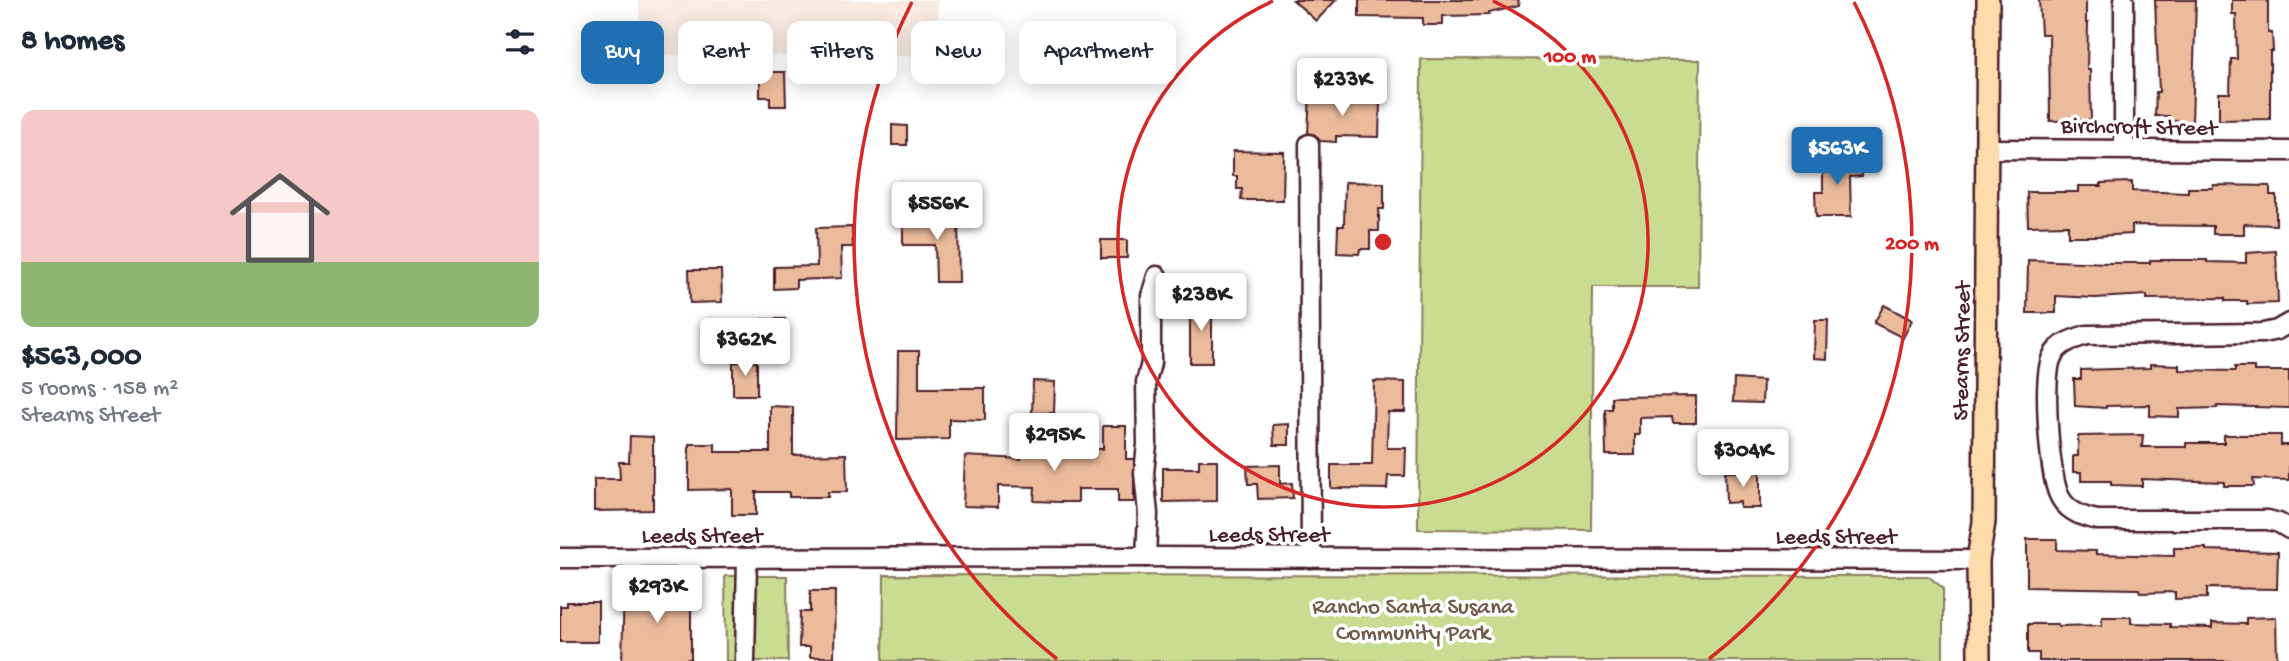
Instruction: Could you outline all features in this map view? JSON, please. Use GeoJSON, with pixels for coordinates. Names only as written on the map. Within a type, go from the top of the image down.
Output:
{"type":"FeatureCollection","features":[{"type":"Feature","properties":{"kind":"main road","name":"Stearns Street"},"geometry":{"type":"LineString","coordinates":[[1979,661],[1978,560],[1984,522],[1988,0]]}},
{"type":"Feature","properties":{"kind":"street"},"geometry":{"type":"LineString","coordinates":[[2124,0],[2124,149]]}},
{"type":"Feature","properties":{"kind":"street"},"geometry":{"type":"LineString","coordinates":[[1309,144],[1311,558]]}},
{"type":"Feature","properties":{"kind":"street","name":"Birchcroft Street"},"geometry":{"type":"LineString","coordinates":[[1988,149],[2289,151]]}},
{"type":"Feature","properties":{"kind":"street"},"geometry":{"type":"LineString","coordinates":[[1146,557],[1148,514],[1143,473],[1147,444],[1146,382],[1151,363],[1151,296],[1157,276]]}},
{"type":"Feature","properties":{"kind":"street"},"geometry":{"type":"LineString","coordinates":[[2289,323],[2277,330],[2263,333],[2087,335],[2068,340],[2053,355],[2046,387],[2054,480],[2059,497],[2073,512],[2084,518],[2098,520],[2268,520],[2289,529]]}},
{"type":"Feature","properties":{"kind":"street","name":"Leeds Street"},"geometry":{"type":"LineString","coordinates":[[560,558],[1978,560]]}},
{"type":"Feature","properties":{"kind":"street"},"geometry":{"type":"LineString","coordinates":[[745,661],[747,558]]}},
{"type":"Feature","properties":{"kind":"shaded area"},"geometry":{"type":"Polygon","coordinates":[[[639,0],[938,0],[938,21],[911,21],[911,56],[897,56],[897,21],[787,21],[787,55],[773,55],[773,21],[678,21],[678,55],[664,55],[664,21],[639,21],[639,0]]]}},
{"type":"Feature","properties":{"kind":"green space"},"geometry":{"type":"Polygon","coordinates":[[[1421,59],[1700,60],[1698,287],[1593,287],[1591,530],[1418,529],[1421,59]]]}},
{"type":"Feature","properties":{"kind":"green space","name":"Rancho Santa Susana Community Park"},"geometry":{"type":"Polygon","coordinates":[[[884,575],[1928,576],[1943,588],[1943,661],[883,661],[884,575]]]}},
{"type":"Feature","properties":{"kind":"green space"},"geometry":{"type":"Polygon","coordinates":[[[725,576],[787,576],[788,661],[726,661],[725,576]]]}},
{"type":"Feature","properties":{"kind":"building"},"geometry":{"type":"Polygon","coordinates":[[[1293,0],[1336,0],[1316,21],[1293,0]]]}},
{"type":"Feature","properties":{"kind":"building"},"geometry":{"type":"Polygon","coordinates":[[[1359,0],[1518,0],[1519,6],[1489,15],[1443,16],[1443,25],[1423,25],[1423,18],[1359,17],[1359,0]]]}},
{"type":"Feature","properties":{"kind":"building"},"geometry":{"type":"Polygon","coordinates":[[[2039,0],[2086,0],[2091,120],[2050,121],[2049,34],[2041,34],[2039,0]]]}},
{"type":"Feature","properties":{"kind":"building"},"geometry":{"type":"Polygon","coordinates":[[[2155,0],[2196,0],[2192,122],[2169,121],[2169,116],[2155,116],[2156,92],[2159,92],[2155,0]]]}},
{"type":"Feature","properties":{"kind":"building"},"geometry":{"type":"Polygon","coordinates":[[[2232,0],[2268,0],[2268,33],[2272,33],[2273,51],[2270,51],[2270,119],[2219,120],[2219,93],[2230,93],[2231,59],[2237,59],[2236,14],[2232,14],[2232,0]]]}},
{"type":"Feature","properties":{"kind":"building"},"geometry":{"type":"Polygon","coordinates":[[[773,72],[785,72],[786,106],[770,106],[770,97],[760,97],[760,84],[773,84],[773,72]]]}},
{"type":"Feature","properties":{"kind":"building"},"geometry":{"type":"Polygon","coordinates":[[[1310,93],[1334,93],[1334,100],[1380,101],[1379,137],[1336,136],[1336,142],[1320,141],[1315,135],[1308,133],[1310,93]]]}},
{"type":"Feature","properties":{"kind":"building"},"geometry":{"type":"Polygon","coordinates":[[[892,125],[907,126],[907,145],[892,145],[892,125]]]}},
{"type":"Feature","properties":{"kind":"building"},"geometry":{"type":"Polygon","coordinates":[[[1233,151],[1284,152],[1283,200],[1241,200],[1242,189],[1237,189],[1237,176],[1233,176],[1233,151]]]}},
{"type":"Feature","properties":{"kind":"building"},"geometry":{"type":"Polygon","coordinates":[[[1862,157],[1862,176],[1850,177],[1851,217],[1816,217],[1815,192],[1823,192],[1823,158],[1862,157]]]}},
{"type":"Feature","properties":{"kind":"building"},"geometry":{"type":"Polygon","coordinates":[[[1345,182],[1384,183],[1384,209],[1379,209],[1379,231],[1370,231],[1370,249],[1360,249],[1359,254],[1337,253],[1338,226],[1344,226],[1345,182]]]}},
{"type":"Feature","properties":{"kind":"building"},"geometry":{"type":"Polygon","coordinates":[[[2132,182],[2132,191],[2188,193],[2188,188],[2213,188],[2213,185],[2270,186],[2270,195],[2276,195],[2276,225],[2244,224],[2244,234],[2213,234],[2213,226],[2132,225],[2132,234],[2095,236],[2068,236],[2068,225],[2028,226],[2027,192],[2078,192],[2078,186],[2132,182]]]}},
{"type":"Feature","properties":{"kind":"building"},"geometry":{"type":"Polygon","coordinates":[[[915,214],[958,214],[959,282],[936,282],[935,245],[903,245],[903,222],[915,222],[915,214]]]}},
{"type":"Feature","properties":{"kind":"building"},"geometry":{"type":"Polygon","coordinates":[[[852,227],[853,247],[841,247],[842,278],[796,280],[796,288],[774,289],[774,267],[817,266],[816,228],[852,227]]]}},
{"type":"Feature","properties":{"kind":"building"},"geometry":{"type":"Polygon","coordinates":[[[1101,240],[1127,240],[1127,258],[1101,258],[1101,240]]]}},
{"type":"Feature","properties":{"kind":"building"},"geometry":{"type":"Polygon","coordinates":[[[2276,251],[2278,303],[2247,304],[2247,301],[2225,301],[2225,298],[2147,299],[2147,295],[2095,298],[2056,296],[2056,313],[2027,313],[2028,260],[2150,263],[2150,260],[2207,260],[2246,263],[2246,253],[2276,251]]]}},
{"type":"Feature","properties":{"kind":"building"},"geometry":{"type":"Polygon","coordinates":[[[689,270],[721,270],[722,302],[690,303],[689,270]]]}},
{"type":"Feature","properties":{"kind":"building"},"geometry":{"type":"Polygon","coordinates":[[[1190,302],[1212,303],[1212,363],[1190,363],[1190,302]]]}},
{"type":"Feature","properties":{"kind":"building"},"geometry":{"type":"Polygon","coordinates":[[[1884,305],[1912,320],[1903,338],[1874,323],[1884,305]]]}},
{"type":"Feature","properties":{"kind":"building"},"geometry":{"type":"Polygon","coordinates":[[[762,319],[785,319],[785,354],[762,354],[762,319]]]}},
{"type":"Feature","properties":{"kind":"building"},"geometry":{"type":"Polygon","coordinates":[[[1815,320],[1828,320],[1827,359],[1814,358],[1815,320]]]}},
{"type":"Feature","properties":{"kind":"building"},"geometry":{"type":"Polygon","coordinates":[[[898,351],[919,351],[919,388],[985,388],[985,420],[949,419],[949,439],[897,440],[898,351]]]}},
{"type":"Feature","properties":{"kind":"building"},"geometry":{"type":"Polygon","coordinates":[[[733,362],[757,362],[757,395],[733,395],[733,362]]]}},
{"type":"Feature","properties":{"kind":"building"},"geometry":{"type":"Polygon","coordinates":[[[2150,364],[2179,365],[2179,370],[2235,371],[2235,367],[2254,367],[2254,371],[2289,371],[2289,408],[2217,406],[2179,409],[2179,417],[2150,416],[2150,405],[2106,408],[2075,406],[2074,379],[2081,379],[2081,370],[2150,368],[2150,364]]]}},
{"type":"Feature","properties":{"kind":"building"},"geometry":{"type":"Polygon","coordinates":[[[1734,379],[1763,381],[1762,403],[1733,402],[1734,379]]]}},
{"type":"Feature","properties":{"kind":"building"},"geometry":{"type":"Polygon","coordinates":[[[1033,381],[1055,382],[1054,413],[1032,413],[1033,381]]]}},
{"type":"Feature","properties":{"kind":"building"},"geometry":{"type":"Polygon","coordinates":[[[1374,381],[1405,382],[1405,412],[1388,412],[1387,448],[1406,448],[1405,476],[1388,476],[1387,489],[1331,488],[1331,465],[1372,465],[1374,381]]]}},
{"type":"Feature","properties":{"kind":"building"},"geometry":{"type":"Polygon","coordinates":[[[1696,396],[1696,423],[1673,423],[1672,417],[1640,418],[1640,435],[1635,435],[1635,455],[1606,455],[1605,409],[1612,409],[1612,397],[1696,396]]]}},
{"type":"Feature","properties":{"kind":"building"},"geometry":{"type":"Polygon","coordinates":[[[770,406],[793,407],[793,455],[846,454],[847,492],[828,492],[828,497],[789,497],[789,492],[756,492],[756,515],[732,515],[732,489],[689,490],[689,444],[715,444],[715,452],[770,452],[770,406]]]}},
{"type":"Feature","properties":{"kind":"building"},"geometry":{"type":"Polygon","coordinates":[[[1289,424],[1289,445],[1274,445],[1273,425],[1289,424]]]}},
{"type":"Feature","properties":{"kind":"building"},"geometry":{"type":"Polygon","coordinates":[[[1103,426],[1126,426],[1126,459],[1134,459],[1134,502],[1118,502],[1118,489],[1078,489],[1078,502],[1060,502],[1034,501],[1035,487],[998,486],[998,507],[963,506],[965,456],[1021,459],[1021,451],[1072,452],[1072,449],[1103,449],[1103,426]]]}},
{"type":"Feature","properties":{"kind":"building"},"geometry":{"type":"Polygon","coordinates":[[[2143,435],[2142,447],[2186,447],[2186,443],[2224,443],[2224,435],[2281,435],[2281,445],[2289,445],[2289,480],[2253,479],[2254,486],[2224,486],[2224,482],[2142,479],[2142,486],[2111,485],[2111,481],[2081,481],[2081,472],[2073,472],[2073,456],[2078,456],[2078,436],[2143,435]]]}},
{"type":"Feature","properties":{"kind":"building"},"geometry":{"type":"Polygon","coordinates":[[[630,436],[653,437],[653,510],[594,511],[594,479],[620,479],[619,462],[629,462],[630,436]]]}},
{"type":"Feature","properties":{"kind":"building"},"geometry":{"type":"Polygon","coordinates":[[[1199,460],[1217,460],[1217,501],[1163,502],[1163,468],[1199,468],[1199,460]]]}},
{"type":"Feature","properties":{"kind":"building"},"geometry":{"type":"Polygon","coordinates":[[[1280,465],[1280,484],[1292,483],[1293,498],[1258,499],[1257,484],[1248,484],[1247,466],[1280,465]]]}},
{"type":"Feature","properties":{"kind":"building"},"geometry":{"type":"Polygon","coordinates":[[[1760,471],[1760,508],[1740,508],[1740,502],[1726,503],[1725,472],[1760,471]]]}},
{"type":"Feature","properties":{"kind":"building"},"geometry":{"type":"Polygon","coordinates":[[[2027,539],[2057,539],[2057,550],[2096,551],[2096,554],[2174,556],[2174,548],[2278,552],[2277,589],[2207,588],[2207,598],[2175,599],[2175,592],[2140,593],[2139,589],[2027,587],[2027,539]]]}},
{"type":"Feature","properties":{"kind":"building"},"geometry":{"type":"Polygon","coordinates":[[[624,588],[691,589],[691,659],[622,661],[624,588]]]}},
{"type":"Feature","properties":{"kind":"building"},"geometry":{"type":"Polygon","coordinates":[[[810,591],[835,591],[834,657],[810,657],[810,647],[799,647],[800,612],[810,612],[810,591]]]}},
{"type":"Feature","properties":{"kind":"building"},"geometry":{"type":"Polygon","coordinates":[[[567,602],[598,602],[598,642],[560,642],[560,606],[567,606],[567,602]]]}},
{"type":"Feature","properties":{"kind":"building"},"geometry":{"type":"Polygon","coordinates":[[[2102,617],[2131,617],[2131,623],[2170,624],[2170,627],[2212,628],[2212,623],[2246,624],[2246,618],[2276,617],[2277,661],[2039,661],[2039,653],[2028,653],[2028,624],[2102,625],[2102,617]]]}}]}
